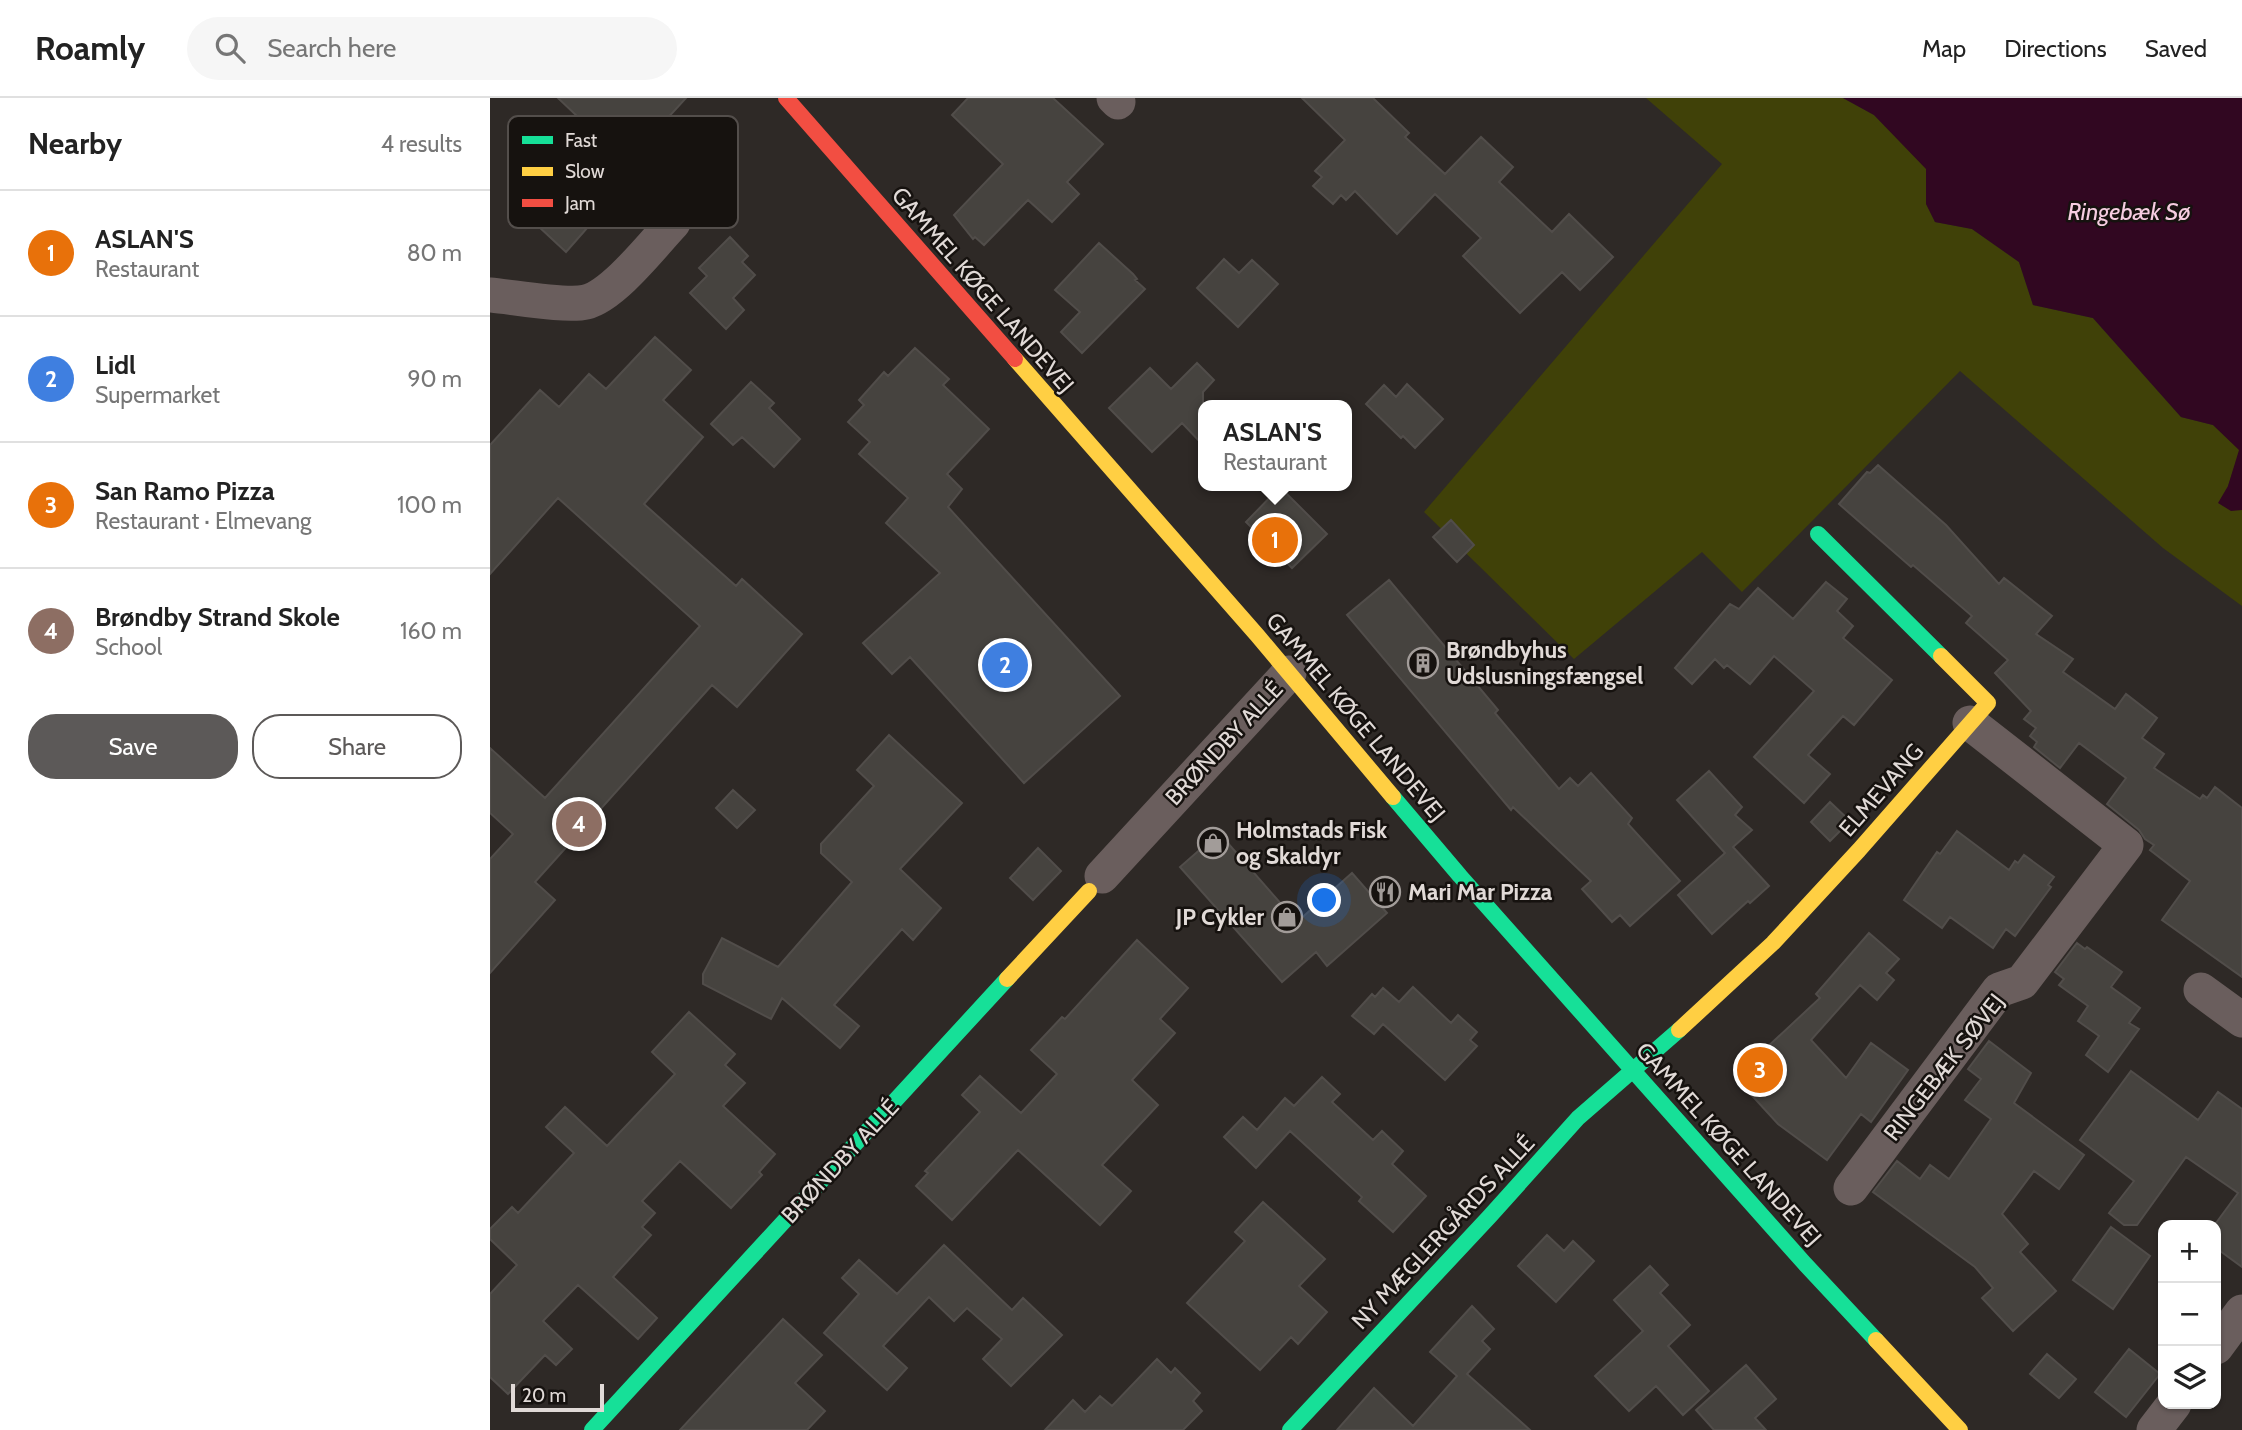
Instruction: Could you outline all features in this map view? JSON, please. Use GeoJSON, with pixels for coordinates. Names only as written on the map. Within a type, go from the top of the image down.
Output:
{"type":"FeatureCollection","features":[{"type":"Feature","properties":{"kind":"street","name":"GAMMEL KØGE LANDEVEJ"},"geometry":{"type":"LineString","coordinates":[[786,98],[1289,673],[1460,876],[1805,1264],[1961,1430]]}},
{"type":"Feature","properties":{"kind":"street"},"geometry":{"type":"LineString","coordinates":[[490,295],[586,302],[614,286],[668,228]]}},
{"type":"Feature","properties":{"kind":"street","name":"ELMEVANG"},"geometry":{"type":"LineString","coordinates":[[1633,1070],[1773,943],[1988,703],[1818,534]]}},
{"type":"Feature","properties":{"kind":"street","name":"BRØNDBY ALLÉ"},"geometry":{"type":"LineString","coordinates":[[592,1430],[1289,673]]}},
{"type":"Feature","properties":{"kind":"street","name":"RINGEBÆK SØVEJ"},"geometry":{"type":"LineString","coordinates":[[1851,1188],[1999,990],[2022,982],[2126,845],[1970,723]]}},
{"type":"Feature","properties":{"kind":"street"},"geometry":{"type":"LineString","coordinates":[[2202,990],[2242,1020]]}},
{"type":"Feature","properties":{"kind":"street","name":"NY MÆGLERGÅRDS ALLÉ"},"geometry":{"type":"LineString","coordinates":[[1290,1430],[1578,1118],[1633,1070]]}},
{"type":"Feature","properties":{"kind":"street"},"geometry":{"type":"LineString","coordinates":[[2217,1346],[2242,1312]]}},
{"type":"Feature","properties":{"kind":"street"},"geometry":{"type":"LineString","coordinates":[[2154,1430],[2170,1409]]}},
{"type":"Feature","properties":{"kind":"shaded area"},"geometry":{"type":"Polygon","coordinates":[[[1646,98],[1843,98],[1874,115],[1927,169],[1926,203],[1935,222],[1972,229],[2019,262],[2033,305],[2093,318],[2181,417],[2213,425],[2240,450],[2228,486],[2242,493],[2242,606],[2163,548],[1960,371],[1742,592],[1702,552],[1574,659],[1424,512],[1722,164],[1646,98]]]}},
{"type":"Feature","properties":{"kind":"water","name":"Ringebæk Sø"},"geometry":{"type":"Polygon","coordinates":[[[1843,98],[2242,98],[2242,510],[2231,511],[2218,503],[2228,486],[2239,450],[2213,425],[2181,417],[2093,318],[2033,305],[2019,262],[1972,229],[1935,222],[1926,204],[1926,169],[1874,115],[1843,98]]]}},
{"type":"Feature","properties":{"kind":"building"},"geometry":{"type":"Polygon","coordinates":[[[558,98],[686,98],[670,116],[577,116],[558,98]]]}},
{"type":"Feature","properties":{"kind":"building"},"geometry":{"type":"Polygon","coordinates":[[[968,98],[1053,98],[1103,144],[1067,182],[1079,194],[1052,222],[1028,200],[984,245],[975,237],[973,239],[954,215],[1003,164],[952,115],[968,98]]]}},
{"type":"Feature","properties":{"kind":"building"},"geometry":{"type":"Polygon","coordinates":[[[1302,98],[1373,98],[1409,133],[1405,137],[1445,174],[1481,137],[1513,167],[1499,182],[1552,232],[1569,214],[1613,257],[1580,290],[1562,272],[1520,313],[1463,256],[1481,238],[1435,194],[1397,234],[1355,191],[1346,200],[1341,195],[1333,204],[1313,186],[1322,177],[1315,171],[1345,140],[1302,98]]]}},
{"type":"Feature","properties":{"kind":"building"},"geometry":{"type":"Polygon","coordinates":[[[540,228],[587,228],[566,252],[540,228]]]}},
{"type":"Feature","properties":{"kind":"building"},"geometry":{"type":"Polygon","coordinates":[[[730,237],[748,256],[742,262],[755,275],[733,298],[744,310],[726,329],[690,293],[707,276],[699,268],[730,237]]]}},
{"type":"Feature","properties":{"kind":"building"},"geometry":{"type":"Polygon","coordinates":[[[1099,243],[1133,274],[1137,279],[1135,280],[1145,289],[1082,353],[1061,332],[1080,312],[1055,290],[1099,243]]]}},
{"type":"Feature","properties":{"kind":"building"},"geometry":{"type":"Polygon","coordinates":[[[1224,259],[1239,273],[1252,260],[1278,284],[1238,327],[1197,288],[1224,259]]]}},
{"type":"Feature","properties":{"kind":"building"},"geometry":{"type":"Polygon","coordinates":[[[655,337],[691,370],[663,400],[703,437],[644,504],[736,586],[742,579],[802,634],[737,707],[712,685],[535,882],[555,900],[490,973],[490,859],[513,834],[490,813],[490,748],[545,798],[700,626],[558,498],[490,574],[490,445],[540,390],[559,407],[589,374],[606,389],[655,337]]]}},
{"type":"Feature","properties":{"kind":"building"},"geometry":{"type":"Polygon","coordinates":[[[915,348],[949,379],[943,385],[989,429],[947,474],[962,489],[948,507],[1120,696],[1024,783],[910,657],[892,674],[863,643],[940,573],[886,523],[908,498],[859,454],[870,442],[848,422],[864,405],[859,400],[884,372],[888,376],[915,348]]]}},
{"type":"Feature","properties":{"kind":"building"},"geometry":{"type":"Polygon","coordinates":[[[1197,363],[1214,380],[1203,392],[1203,400],[1198,400],[1198,440],[1182,423],[1152,452],[1109,408],[1150,368],[1171,389],[1197,363]]]}},
{"type":"Feature","properties":{"kind":"building"},"geometry":{"type":"Polygon","coordinates":[[[751,382],[774,403],[769,408],[800,439],[774,467],[742,437],[733,445],[711,424],[751,382]]]}},
{"type":"Feature","properties":{"kind":"building"},"geometry":{"type":"Polygon","coordinates":[[[1407,384],[1443,419],[1415,448],[1366,404],[1384,385],[1396,397],[1407,384]]]}},
{"type":"Feature","properties":{"kind":"building"},"geometry":{"type":"Polygon","coordinates":[[[1878,465],[1946,525],[1999,584],[2004,578],[2052,616],[2036,634],[2073,659],[2063,672],[2115,709],[2126,694],[2157,718],[2142,738],[2164,754],[2154,768],[2200,799],[2203,795],[2207,798],[2215,787],[2242,808],[2242,977],[2162,920],[2190,881],[2150,850],[2154,845],[2107,804],[2126,778],[2079,743],[2060,768],[2034,747],[2037,742],[2030,736],[2036,728],[2024,719],[2031,711],[1995,673],[2008,660],[1966,623],[1972,616],[1839,504],[1867,472],[1870,473],[1878,465]]]}},
{"type":"Feature","properties":{"kind":"building"},"geometry":{"type":"Polygon","coordinates":[[[1276,491],[1284,491],[1327,534],[1292,568],[1246,522],[1276,491]]]}},
{"type":"Feature","properties":{"kind":"building"},"geometry":{"type":"Polygon","coordinates":[[[1451,520],[1474,545],[1457,562],[1433,537],[1451,520]]]}},
{"type":"Feature","properties":{"kind":"building"},"geometry":{"type":"Polygon","coordinates":[[[1389,580],[1498,710],[1495,713],[1559,789],[1570,778],[1578,786],[1591,773],[1632,818],[1628,824],[1680,881],[1630,926],[1620,915],[1612,922],[1582,889],[1591,881],[1513,807],[1511,810],[1347,615],[1389,580]]]}},
{"type":"Feature","properties":{"kind":"building"},"geometry":{"type":"Polygon","coordinates":[[[1826,582],[1847,599],[1837,611],[1853,626],[1843,638],[1892,680],[1854,725],[1843,716],[1808,755],[1830,774],[1804,803],[1754,757],[1814,691],[1774,656],[1750,684],[1715,659],[1692,684],[1675,668],[1730,604],[1739,609],[1758,588],[1793,619],[1826,582]]]}},
{"type":"Feature","properties":{"kind":"building"},"geometry":{"type":"Polygon","coordinates":[[[889,735],[962,803],[900,869],[941,908],[913,940],[902,929],[834,1005],[859,1026],[840,1048],[782,998],[771,1019],[703,984],[703,974],[722,938],[778,967],[852,882],[821,853],[821,844],[874,786],[857,770],[889,735]]]}},
{"type":"Feature","properties":{"kind":"building"},"geometry":{"type":"Polygon","coordinates":[[[1709,771],[1742,807],[1735,815],[1752,830],[1733,847],[1769,886],[1712,934],[1678,895],[1725,853],[1677,800],[1709,771]]]}},
{"type":"Feature","properties":{"kind":"building"},"geometry":{"type":"Polygon","coordinates":[[[733,790],[755,810],[737,828],[716,808],[733,790]]]}},
{"type":"Feature","properties":{"kind":"building"},"geometry":{"type":"Polygon","coordinates":[[[1830,802],[1850,821],[1830,841],[1811,822],[1830,802]]]}},
{"type":"Feature","properties":{"kind":"building"},"geometry":{"type":"Polygon","coordinates":[[[1957,831],[2009,870],[2015,861],[2018,863],[2024,855],[2054,877],[2048,885],[2051,887],[2015,936],[2006,929],[1993,948],[1950,917],[1942,928],[1904,900],[1937,852],[1940,854],[1957,831]]]}},
{"type":"Feature","properties":{"kind":"building"},"geometry":{"type":"Polygon","coordinates":[[[1219,833],[1297,922],[1352,873],[1387,913],[1327,966],[1316,952],[1282,982],[1180,867],[1219,833]]]}},
{"type":"Feature","properties":{"kind":"building"},"geometry":{"type":"Polygon","coordinates":[[[1038,848],[1061,871],[1033,900],[1010,878],[1038,848]]]}},
{"type":"Feature","properties":{"kind":"building"},"geometry":{"type":"Polygon","coordinates":[[[1869,933],[1899,959],[1886,973],[1894,980],[1877,1000],[1860,985],[1811,1040],[1846,1078],[1871,1043],[1908,1070],[1871,1122],[1861,1114],[1827,1160],[1778,1124],[1735,1077],[1820,998],[1816,994],[1869,933]]]}},
{"type":"Feature","properties":{"kind":"building"},"geometry":{"type":"Polygon","coordinates":[[[1137,940],[1188,988],[1160,1019],[1175,1033],[1132,1080],[1158,1105],[1102,1165],[1131,1191],[1100,1225],[1018,1150],[952,1220],[916,1186],[928,1173],[925,1171],[980,1112],[962,1095],[980,1076],[1021,1113],[1057,1074],[1031,1050],[1062,1017],[1065,1019],[1137,940]]]}},
{"type":"Feature","properties":{"kind":"building"},"geometry":{"type":"Polygon","coordinates":[[[2077,943],[2122,972],[2111,987],[2140,1008],[2129,1023],[2139,1029],[2108,1072],[2086,1055],[2099,1036],[2078,1021],[2088,1006],[2059,985],[2064,979],[2055,972],[2077,943]]]}},
{"type":"Feature","properties":{"kind":"building"},"geometry":{"type":"Polygon","coordinates":[[[1413,987],[1451,1023],[1458,1015],[1477,1032],[1470,1040],[1477,1046],[1445,1080],[1383,1024],[1374,1034],[1352,1016],[1372,994],[1375,997],[1383,988],[1399,1002],[1413,987]]]}},
{"type":"Feature","properties":{"kind":"building"},"geometry":{"type":"Polygon","coordinates":[[[689,1012],[735,1054],[725,1065],[745,1083],[723,1106],[775,1154],[759,1172],[762,1175],[731,1208],[680,1161],[642,1201],[655,1213],[642,1227],[651,1235],[613,1277],[657,1318],[638,1339],[578,1285],[543,1321],[572,1349],[556,1365],[545,1355],[508,1394],[490,1377],[490,1294],[517,1265],[490,1239],[490,1229],[512,1207],[518,1213],[574,1153],[546,1127],[565,1107],[607,1146],[675,1074],[652,1052],[689,1012]]]}},
{"type":"Feature","properties":{"kind":"building"},"geometry":{"type":"Polygon","coordinates":[[[1989,1041],[2031,1073],[2014,1103],[2084,1155],[2059,1189],[2034,1171],[2002,1214],[2028,1244],[2020,1252],[2056,1291],[2013,1331],[1982,1298],[1993,1288],[1975,1267],[1873,1192],[1897,1161],[1920,1179],[1930,1165],[1949,1179],[1991,1119],[1965,1100],[1981,1079],[1968,1069],[1989,1041]]]}},
{"type":"Feature","properties":{"kind":"building"},"geometry":{"type":"Polygon","coordinates":[[[2131,1071],[2198,1120],[2218,1092],[2242,1109],[2242,1267],[2221,1252],[2221,1220],[2218,1220],[2238,1193],[2186,1157],[2137,1225],[2124,1225],[2109,1213],[2134,1181],[2080,1140],[2131,1071]]]}},
{"type":"Feature","properties":{"kind":"building"},"geometry":{"type":"Polygon","coordinates":[[[1322,1077],[1340,1094],[1332,1102],[1373,1140],[1382,1131],[1403,1151],[1392,1164],[1426,1196],[1393,1232],[1359,1201],[1362,1197],[1290,1131],[1256,1168],[1224,1137],[1243,1117],[1257,1130],[1285,1098],[1294,1106],[1322,1077]]]}},
{"type":"Feature","properties":{"kind":"building"},"geometry":{"type":"Polygon","coordinates":[[[1263,1202],[1325,1259],[1299,1286],[1327,1312],[1298,1344],[1291,1337],[1260,1370],[1187,1303],[1245,1241],[1235,1232],[1263,1202]]]}},
{"type":"Feature","properties":{"kind":"building"},"geometry":{"type":"Polygon","coordinates":[[[2111,1227],[2150,1256],[2113,1309],[2073,1280],[2111,1227]]]}},
{"type":"Feature","properties":{"kind":"building"},"geometry":{"type":"Polygon","coordinates":[[[1547,1235],[1564,1251],[1573,1241],[1594,1261],[1556,1302],[1518,1266],[1547,1235]]]}},
{"type":"Feature","properties":{"kind":"building"},"geometry":{"type":"Polygon","coordinates":[[[944,1245],[1012,1310],[1023,1298],[1062,1335],[1011,1386],[983,1359],[1002,1339],[967,1308],[954,1321],[929,1297],[883,1346],[907,1368],[887,1390],[824,1333],[859,1294],[842,1278],[859,1260],[897,1294],[944,1245]]]}},
{"type":"Feature","properties":{"kind":"building"},"geometry":{"type":"Polygon","coordinates":[[[1650,1266],[1668,1285],[1660,1293],[1690,1325],[1668,1346],[1709,1391],[1683,1415],[1656,1386],[1629,1411],[1595,1376],[1643,1331],[1614,1300],[1650,1266]]]}},
{"type":"Feature","properties":{"kind":"building"},"geometry":{"type":"Polygon","coordinates":[[[1472,1306],[1494,1329],[1482,1341],[1490,1349],[1467,1374],[1530,1430],[1337,1430],[1374,1388],[1413,1426],[1457,1376],[1430,1352],[1472,1306]]]}},
{"type":"Feature","properties":{"kind":"building"},"geometry":{"type":"Polygon","coordinates":[[[783,1319],[822,1355],[795,1383],[825,1411],[807,1430],[680,1430],[783,1319]]]}},
{"type":"Feature","properties":{"kind":"building"},"geometry":{"type":"Polygon","coordinates":[[[2129,1349],[2158,1372],[2158,1377],[2126,1417],[2095,1392],[2129,1349]]]}},
{"type":"Feature","properties":{"kind":"building"},"geometry":{"type":"Polygon","coordinates":[[[2047,1354],[2076,1379],[2059,1398],[2030,1374],[2047,1354]]]}},
{"type":"Feature","properties":{"kind":"building"},"geometry":{"type":"Polygon","coordinates":[[[1157,1359],[1171,1373],[1175,1368],[1200,1393],[1193,1401],[1202,1411],[1183,1430],[1045,1430],[1073,1400],[1085,1412],[1100,1396],[1112,1406],[1157,1359]]]}},
{"type":"Feature","properties":{"kind":"building"},"geometry":{"type":"Polygon","coordinates":[[[1746,1365],[1776,1399],[1755,1418],[1766,1430],[1714,1430],[1696,1410],[1746,1365]]]}},
{"type":"Feature","properties":{"kind":"traffic: fast"},"geometry":{"type":"LineString","coordinates":[[1818,534],[1941,656]]}},
{"type":"Feature","properties":{"kind":"traffic: fast"},"geometry":{"type":"LineString","coordinates":[[1393,797],[1805,1264],[1876,1340]]}},
{"type":"Feature","properties":{"kind":"traffic: fast"},"geometry":{"type":"LineString","coordinates":[[592,1430],[1007,979]]}},
{"type":"Feature","properties":{"kind":"traffic: fast"},"geometry":{"type":"LineString","coordinates":[[1290,1430],[1578,1118],[1679,1030]]}},
{"type":"Feature","properties":{"kind":"traffic: slow"},"geometry":{"type":"LineString","coordinates":[[1015,359],[1257,635],[1393,797]]}},
{"type":"Feature","properties":{"kind":"traffic: slow"},"geometry":{"type":"LineString","coordinates":[[1679,1030],[1773,943],[1988,703],[1941,656]]}},
{"type":"Feature","properties":{"kind":"traffic: slow"},"geometry":{"type":"LineString","coordinates":[[1007,979],[1089,891]]}},
{"type":"Feature","properties":{"kind":"traffic: slow"},"geometry":{"type":"LineString","coordinates":[[1876,1340],[1960,1430]]}},
{"type":"Feature","properties":{"kind":"traffic: jam"},"geometry":{"type":"LineString","coordinates":[[786,98],[1015,359]]}},
{"type":"Feature","properties":{"kind":"place","name":"ASLAN'S"},"geometry":{"type":"Point","coordinates":[1275,540]}},
{"type":"Feature","properties":{"kind":"place","name":"Brøndbyhus Udslusningsfængsel"},"geometry":{"type":"Point","coordinates":[1423,663]}},
{"type":"Feature","properties":{"kind":"place","name":"Lidl"},"geometry":{"type":"Point","coordinates":[1005,665]}},
{"type":"Feature","properties":{"kind":"place","name":"Brøndby Strand Skole"},"geometry":{"type":"Point","coordinates":[579,824]}},
{"type":"Feature","properties":{"kind":"place","name":"Holmstads Fisk og Skaldyr"},"geometry":{"type":"Point","coordinates":[1213,843]}},
{"type":"Feature","properties":{"kind":"place","name":"Mari Mar Pizza"},"geometry":{"type":"Point","coordinates":[1385,892]}},
{"type":"Feature","properties":{"kind":"place","name":"JP Cykler"},"geometry":{"type":"Point","coordinates":[1287,917]}},
{"type":"Feature","properties":{"kind":"place","name":"San Ramo Pizza"},"geometry":{"type":"Point","coordinates":[1760,1070]}}]}
